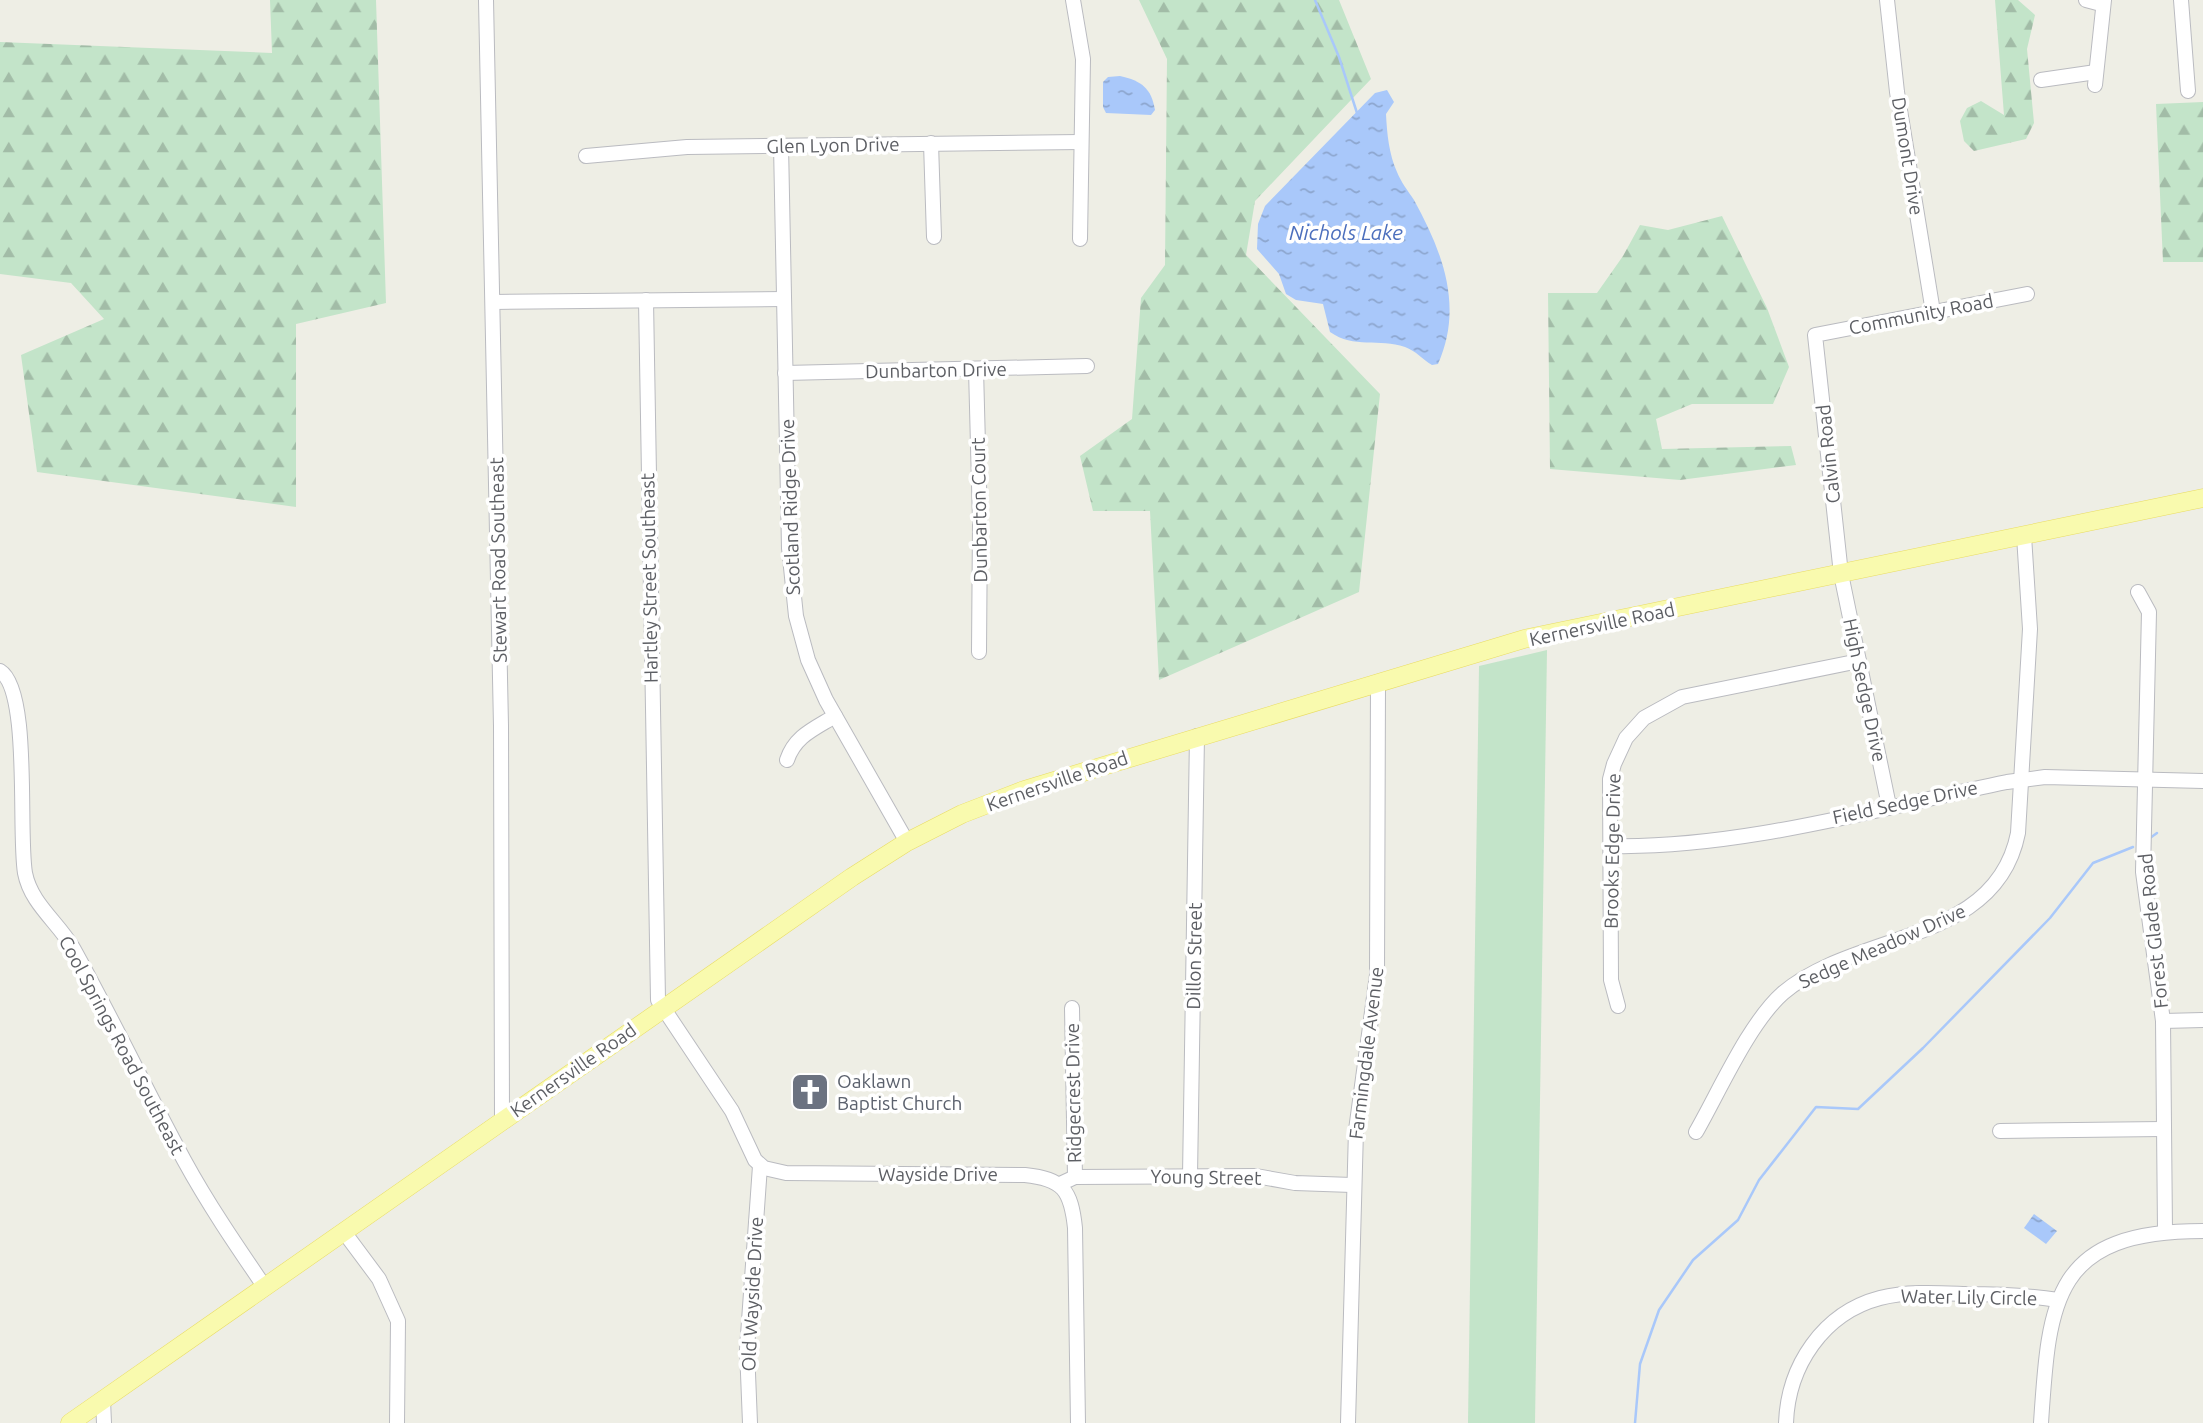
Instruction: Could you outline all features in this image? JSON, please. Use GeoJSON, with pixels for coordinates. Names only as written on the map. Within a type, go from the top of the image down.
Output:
{"type":"FeatureCollection","features":[{"type":"Feature","properties":{"kind":"main road","name":"Kernersville Road"},"geometry":{"type":"LineString","coordinates":[[70,1423],[663,1007],[907,842],[962,814],[1024,790],[1197,736],[1524,639],[2203,498]]}},
{"type":"Feature","properties":{"kind":"street","name":"Stewart Road Southeast"},"geometry":{"type":"LineString","coordinates":[[485,0],[501,726],[502,1120]]}},
{"type":"Feature","properties":{"kind":"street"},"geometry":{"type":"LineString","coordinates":[[1073,0],[1083,59],[1080,239]]}},
{"type":"Feature","properties":{"kind":"street","name":"Dumont Drive"},"geometry":{"type":"LineString","coordinates":[[1887,0],[1897,92],[1933,312]]}},
{"type":"Feature","properties":{"kind":"street"},"geometry":{"type":"LineString","coordinates":[[2041,80],[2095,79],[2103,2],[2086,0]]}},
{"type":"Feature","properties":{"kind":"street"},"geometry":{"type":"LineString","coordinates":[[2180,0],[2188,91]]}},
{"type":"Feature","properties":{"kind":"street","name":"Glen Lyon Drive"},"geometry":{"type":"LineString","coordinates":[[586,156],[659,149],[781,145],[1081,142]]}},
{"type":"Feature","properties":{"kind":"street"},"geometry":{"type":"LineString","coordinates":[[931,143],[934,237]]}},
{"type":"Feature","properties":{"kind":"street","name":"Scotland Ridge Drive"},"geometry":{"type":"LineString","coordinates":[[781,145],[792,594],[808,660],[835,716],[907,842]]}},
{"type":"Feature","properties":{"kind":"street","name":"Community Road"},"geometry":{"type":"LineString","coordinates":[[1815,335],[2027,294]]}},
{"type":"Feature","properties":{"kind":"street"},"geometry":{"type":"LineString","coordinates":[[493,302],[784,299]]}},
{"type":"Feature","properties":{"kind":"street","name":"Hartley Street Southeast"},"geometry":{"type":"LineString","coordinates":[[646,300],[651,726],[658,1000],[663,1007]]}},
{"type":"Feature","properties":{"kind":"street","name":"Calvin Road"},"geometry":{"type":"LineString","coordinates":[[1815,335],[1842,574]]}},
{"type":"Feature","properties":{"kind":"street","name":"Dunbarton Drive"},"geometry":{"type":"LineString","coordinates":[[785,373],[1087,366]]}},
{"type":"Feature","properties":{"kind":"street","name":"Dunbarton Court"},"geometry":{"type":"LineString","coordinates":[[976,369],[980,522],[979,652]]}},
{"type":"Feature","properties":{"kind":"street","name":"Sedge Meadow Drive"},"geometry":{"type":"LineString","coordinates":[[1696,1132],[1759,1022],[1783,993],[1809,976],[1961,912],[1994,886],[2015,847],[2021,780],[2030,629],[2024,536]]}},
{"type":"Feature","properties":{"kind":"street","name":"High Sedge Drive"},"geometry":{"type":"LineString","coordinates":[[1842,574],[1889,806]]}},
{"type":"Feature","properties":{"kind":"street","name":"Forest Glade Road"},"geometry":{"type":"LineString","coordinates":[[2138,592],[2149,612],[2143,873],[2163,1021],[2165,1231]]}},
{"type":"Feature","properties":{"kind":"street","name":"Brooks Edge Drive"},"geometry":{"type":"LineString","coordinates":[[1618,1006],[1611,980],[1611,779],[1614,764],[1626,738],[1644,718],[1682,697],[1858,661]]}},
{"type":"Feature","properties":{"kind":"street","name":"Cool Springs Road Southeast"},"geometry":{"type":"LineString","coordinates":[[0,671],[10,680],[18,713],[23,850],[27,883],[42,909],[71,944],[185,1162],[264,1286]]}},
{"type":"Feature","properties":{"kind":"street","name":"Farmingdale Avenue"},"geometry":{"type":"LineString","coordinates":[[1348,1423],[1352,1185],[1356,1130],[1377,975],[1378,682]]}},
{"type":"Feature","properties":{"kind":"street"},"geometry":{"type":"LineString","coordinates":[[787,760],[792,744],[799,737],[835,716]]}},
{"type":"Feature","properties":{"kind":"street","name":"Dillon Street"},"geometry":{"type":"LineString","coordinates":[[1190,1176],[1197,736]]}},
{"type":"Feature","properties":{"kind":"street","name":"Field Sedge Drive"},"geometry":{"type":"LineString","coordinates":[[1609,846],[1689,845],[2021,780],[2068,777],[2203,781]]}},
{"type":"Feature","properties":{"kind":"street"},"geometry":{"type":"LineString","coordinates":[[663,1007],[732,1111],[751,1154],[760,1166]]}},
{"type":"Feature","properties":{"kind":"street","name":"Ridgecrest Drive"},"geometry":{"type":"LineString","coordinates":[[1072,1009],[1075,1177]]}},
{"type":"Feature","properties":{"kind":"street"},"geometry":{"type":"LineString","coordinates":[[2163,1021],[2203,1020]]}},
{"type":"Feature","properties":{"kind":"street"},"geometry":{"type":"LineString","coordinates":[[2000,1131],[2163,1129]]}},
{"type":"Feature","properties":{"kind":"street","name":"Wayside Drive"},"geometry":{"type":"LineString","coordinates":[[760,1166],[786,1173],[1025,1175],[1044,1177],[1060,1184]]}},
{"type":"Feature","properties":{"kind":"street","name":"Old Wayside Drive"},"geometry":{"type":"LineString","coordinates":[[750,1423],[747,1349],[760,1166]]}},
{"type":"Feature","properties":{"kind":"street","name":"Young Street"},"geometry":{"type":"LineString","coordinates":[[1060,1184],[1075,1177],[1256,1176],[1294,1183],[1352,1185]]}},
{"type":"Feature","properties":{"kind":"street"},"geometry":{"type":"LineString","coordinates":[[1060,1184],[1072,1203],[1075,1228],[1078,1423]]}},
{"type":"Feature","properties":{"kind":"street"},"geometry":{"type":"LineString","coordinates":[[2041,1423],[2046,1341],[2058,1300],[2077,1270],[2090,1258],[2120,1241],[2165,1231],[2203,1231]]}},
{"type":"Feature","properties":{"kind":"street"},"geometry":{"type":"LineString","coordinates":[[344,1232],[379,1279],[398,1321],[397,1423]]}},
{"type":"Feature","properties":{"kind":"street","name":"Water Lily Circle"},"geometry":{"type":"LineString","coordinates":[[1786,1423],[1792,1388],[1809,1348],[1819,1334],[1863,1304],[1901,1294],[1938,1293],[2033,1296],[2058,1300]]}},
{"type":"Feature","properties":{"kind":"street"},"geometry":{"type":"LineString","coordinates":[[103,1400],[104,1423]]}},
{"type":"Feature","properties":{"kind":"green space"},"geometry":{"type":"Polygon","coordinates":[[[270,0],[376,0],[386,303],[296,324],[296,507],[37,472],[21,355],[104,319],[71,283],[0,274],[0,42],[272,53],[270,0]]]}},
{"type":"Feature","properties":{"kind":"green space"},"geometry":{"type":"Polygon","coordinates":[[[1139,0],[1339,0],[1371,79],[1255,201],[1246,255],[1380,394],[1359,592],[1159,680],[1150,511],[1093,511],[1080,456],[1132,419],[1141,298],[1165,265],[1167,59],[1139,0]]]}},
{"type":"Feature","properties":{"kind":"green space"},"geometry":{"type":"Polygon","coordinates":[[[1995,0],[2018,0],[2035,15],[2027,49],[2034,123],[2026,139],[1974,151],[1964,141],[1960,121],[1967,108],[1981,101],[2004,115],[1995,0]]]}},
{"type":"Feature","properties":{"kind":"green space"},"geometry":{"type":"Polygon","coordinates":[[[2203,102],[2203,262],[2163,262],[2156,104],[2203,102]]]}},
{"type":"Feature","properties":{"kind":"green space"},"geometry":{"type":"Polygon","coordinates":[[[1722,216],[1767,308],[1789,367],[1773,404],[1692,404],[1656,419],[1662,449],[1791,446],[1796,465],[1680,480],[1550,469],[1548,293],[1597,293],[1623,256],[1640,225],[1668,230],[1722,216]]]}},
{"type":"Feature","properties":{"kind":"green space"},"geometry":{"type":"Polygon","coordinates":[[[1547,650],[1535,1423],[1468,1423],[1479,666],[1547,650]]]}},
{"type":"Feature","properties":{"kind":"water"},"geometry":{"type":"Polygon","coordinates":[[[1120,76],[1140,83],[1148,91],[1155,110],[1151,115],[1106,113],[1103,107],[1103,82],[1108,77],[1120,76]]]}},
{"type":"Feature","properties":{"kind":"water","name":"Nichols Lake"},"geometry":{"type":"Polygon","coordinates":[[[1387,90],[1394,102],[1386,114],[1392,158],[1433,239],[1446,279],[1449,321],[1446,342],[1438,364],[1432,365],[1405,347],[1395,344],[1357,342],[1330,332],[1323,304],[1296,300],[1286,294],[1279,274],[1257,249],[1258,224],[1265,206],[1375,93],[1387,90]]]}},
{"type":"Feature","properties":{"kind":"water"},"geometry":{"type":"Polygon","coordinates":[[[2034,1214],[2057,1231],[2046,1244],[2024,1228],[2034,1214]]]}},
{"type":"Feature","properties":{"kind":"waterway"},"geometry":{"type":"LineString","coordinates":[[1315,0],[1339,57],[1357,113]]}},
{"type":"Feature","properties":{"kind":"waterway"},"geometry":{"type":"LineString","coordinates":[[2150,838],[2157,833]]}},
{"type":"Feature","properties":{"kind":"waterway"},"geometry":{"type":"LineString","coordinates":[[1635,1423],[1640,1364],[1659,1310],[1693,1260],[1738,1220],[1759,1180],[1816,1107],[1858,1109],[1923,1048],[2050,918],[2093,863],[2133,847]]}},
{"type":"Feature","properties":{"kind":"place","name":"Oaklawn Baptist Church"},"geometry":{"type":"Point","coordinates":[810,1092]}}]}
